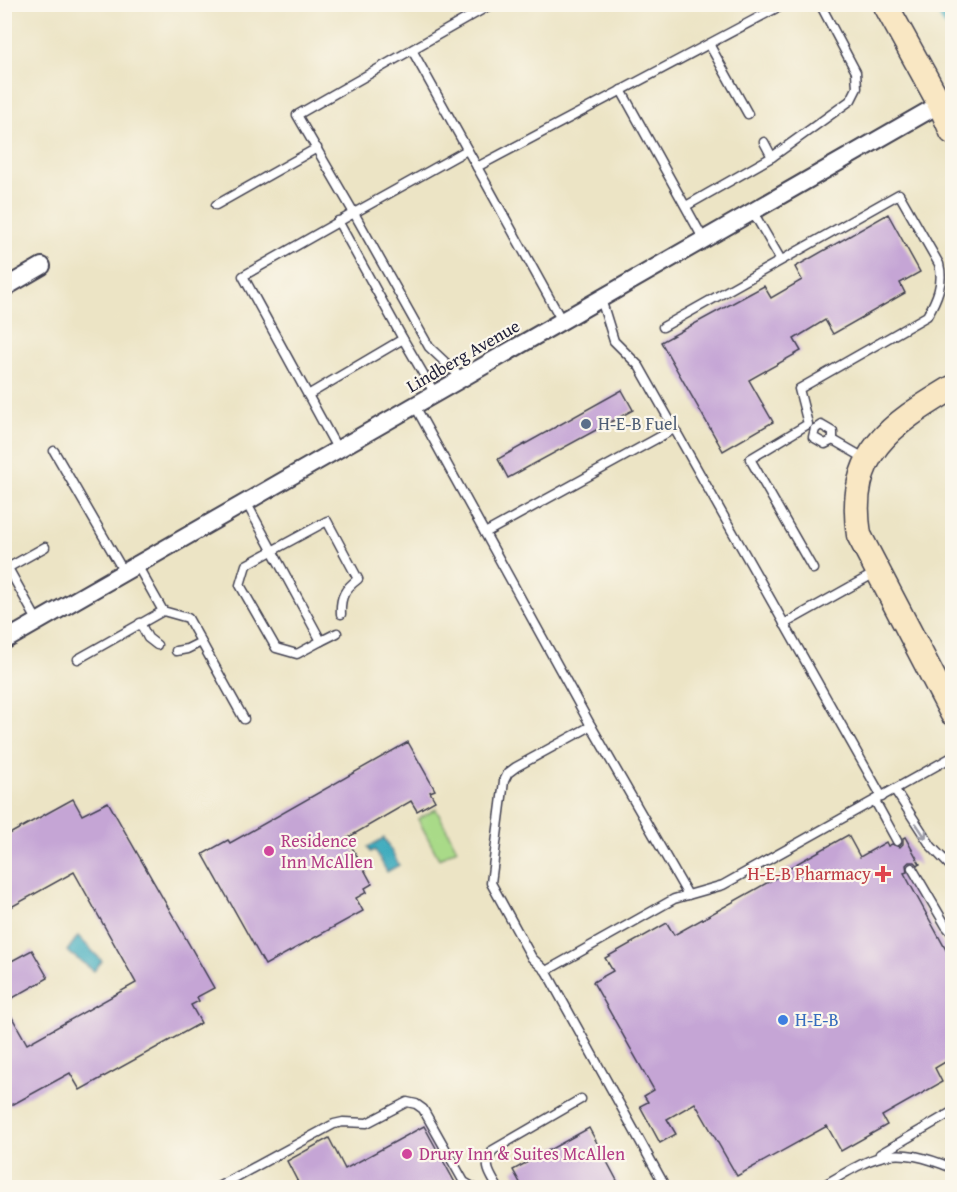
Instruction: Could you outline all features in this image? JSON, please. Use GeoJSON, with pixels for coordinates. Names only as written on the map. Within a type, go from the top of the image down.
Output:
{"type":"FeatureCollection","features":[{"type":"Feature","properties":{"kind":"main road"},"geometry":{"type":"LineString","coordinates":[[885,4],[940,104],[952,132]]}},
{"type":"Feature","properties":{"kind":"main road"},"geometry":{"type":"LineString","coordinates":[[952,388],[896,424],[884,436],[863,470],[856,513],[859,535],[952,712]]}},
{"type":"Feature","properties":{"kind":"main road"},"geometry":{"type":"LineString","coordinates":[[866,549],[870,497],[880,459],[899,434],[924,417],[952,408]]}},
{"type":"Feature","properties":{"kind":"street","name":"Lindberg Avenue"},"geometry":{"type":"LineString","coordinates":[[4,641],[940,104]]}},
{"type":"Feature","properties":{"kind":"street"},"geometry":{"type":"LineString","coordinates":[[4,288],[42,266]]}},
{"type":"Feature","properties":{"kind":"lane"},"geometry":{"type":"LineString","coordinates":[[462,378],[429,347],[297,115],[492,4]]}},
{"type":"Feature","properties":{"kind":"lane"},"geometry":{"type":"LineString","coordinates":[[477,166],[784,4]]}},
{"type":"Feature","properties":{"kind":"lane"},"geometry":{"type":"LineString","coordinates":[[686,206],[772,157],[851,100],[857,88],[856,72],[820,4]]}},
{"type":"Feature","properties":{"kind":"lane"},"geometry":{"type":"LineString","coordinates":[[709,44],[747,114]]}},
{"type":"Feature","properties":{"kind":"lane"},"geometry":{"type":"LineString","coordinates":[[412,50],[562,321]]}},
{"type":"Feature","properties":{"kind":"lane"},"geometry":{"type":"LineString","coordinates":[[621,90],[704,240]]}},
{"type":"Feature","properties":{"kind":"lane"},"geometry":{"type":"LineString","coordinates":[[764,142],[772,157]]}},
{"type":"Feature","properties":{"kind":"lane"},"geometry":{"type":"LineString","coordinates":[[216,205],[317,148]]}},
{"type":"Feature","properties":{"kind":"lane"},"geometry":{"type":"LineString","coordinates":[[338,450],[243,276],[467,150]]}},
{"type":"Feature","properties":{"kind":"lane"},"geometry":{"type":"LineString","coordinates":[[663,327],[899,194],[939,264],[942,275],[935,303],[927,316],[799,389],[813,437],[825,444],[833,440],[868,461]]}},
{"type":"Feature","properties":{"kind":"lane"},"geometry":{"type":"LineString","coordinates":[[753,212],[781,260]]}},
{"type":"Feature","properties":{"kind":"lane"},"geometry":{"type":"LineString","coordinates":[[338,221],[435,394]]}},
{"type":"Feature","properties":{"kind":"lane"},"geometry":{"type":"LineString","coordinates":[[601,298],[614,340],[639,366],[784,624],[879,799],[897,841]]}},
{"type":"Feature","properties":{"kind":"lane"},"geometry":{"type":"LineString","coordinates":[[308,395],[404,339]]}},
{"type":"Feature","properties":{"kind":"lane"},"geometry":{"type":"LineString","coordinates":[[415,406],[591,726],[688,895]]}},
{"type":"Feature","properties":{"kind":"lane"},"geometry":{"type":"LineString","coordinates":[[811,427],[750,459],[813,569]]}},
{"type":"Feature","properties":{"kind":"lane"},"geometry":{"type":"LineString","coordinates":[[485,533],[674,429]]}},
{"type":"Feature","properties":{"kind":"lane"},"geometry":{"type":"LineString","coordinates":[[54,451],[131,568],[163,610],[188,618],[244,719]]}},
{"type":"Feature","properties":{"kind":"lane"},"geometry":{"type":"LineString","coordinates":[[246,502],[321,641]]}},
{"type":"Feature","properties":{"kind":"lane"},"geometry":{"type":"LineString","coordinates":[[337,633],[297,654],[276,648],[240,585],[246,565],[327,521],[358,579],[344,590],[340,603],[341,614]]}},
{"type":"Feature","properties":{"kind":"lane"},"geometry":{"type":"LineString","coordinates":[[38,622],[6,569],[45,547]]}},
{"type":"Feature","properties":{"kind":"lane"},"geometry":{"type":"LineString","coordinates":[[784,624],[878,572]]}},
{"type":"Feature","properties":{"kind":"lane"},"geometry":{"type":"LineString","coordinates":[[78,659],[163,610]]}},
{"type":"Feature","properties":{"kind":"lane"},"geometry":{"type":"LineString","coordinates":[[140,623],[148,638],[158,645]]}},
{"type":"Feature","properties":{"kind":"lane"},"geometry":{"type":"LineString","coordinates":[[177,651],[201,642]]}},
{"type":"Feature","properties":{"kind":"lane"},"geometry":{"type":"LineString","coordinates":[[591,726],[508,773],[504,781],[491,883],[532,958],[546,971],[666,1188]]}},
{"type":"Feature","properties":{"kind":"lane"},"geometry":{"type":"LineString","coordinates":[[546,971],[675,899],[723,885],[952,758]]}},
{"type":"Feature","properties":{"kind":"lane"},"geometry":{"type":"LineString","coordinates":[[895,790],[931,846],[952,868]]}},
{"type":"Feature","properties":{"kind":"lane"},"geometry":{"type":"LineString","coordinates":[[912,868],[952,933]]}},
{"type":"Feature","properties":{"kind":"lane"},"geometry":{"type":"LineString","coordinates":[[498,1188],[487,1168],[487,1160],[493,1150],[582,1099]]}},
{"type":"Feature","properties":{"kind":"lane"},"geometry":{"type":"LineString","coordinates":[[216,1188],[334,1124],[367,1123],[407,1102],[423,1109],[464,1182],[474,1188]]}},
{"type":"Feature","properties":{"kind":"lane"},"geometry":{"type":"LineString","coordinates":[[819,1188],[952,1112]]}},
{"type":"Feature","properties":{"kind":"lane"},"geometry":{"type":"LineString","coordinates":[[869,1160],[889,1154],[908,1154],[952,1168]]}},
{"type":"Feature","properties":{"kind":"green space"},"geometry":{"type":"Polygon","coordinates":[[[436,809],[457,849],[439,859],[418,819],[436,809]]]}},
{"type":"Feature","properties":{"kind":"water"},"geometry":{"type":"Polygon","coordinates":[[[384,838],[399,865],[387,872],[375,850],[371,852],[368,847],[384,838]]]}},
{"type":"Feature","properties":{"kind":"water"},"geometry":{"type":"Polygon","coordinates":[[[78,936],[102,961],[94,971],[67,951],[78,936]]]}},
{"type":"Feature","properties":{"kind":"building"},"geometry":{"type":"Polygon","coordinates":[[[888,214],[920,272],[900,283],[905,293],[833,334],[825,320],[794,339],[801,351],[749,380],[773,422],[723,451],[661,342],[764,286],[771,298],[802,280],[795,267],[888,214]]]}},
{"type":"Feature","properties":{"kind":"building","name":"H-E-B Fuel"},"geometry":{"type":"Polygon","coordinates":[[[622,390],[633,410],[508,478],[498,459],[622,390]]]}},
{"type":"Feature","properties":{"kind":"building","name":"Residence Inn McAllen"},"geometry":{"type":"Polygon","coordinates":[[[408,742],[435,790],[430,792],[435,801],[417,811],[411,801],[347,838],[372,884],[365,888],[367,892],[356,898],[363,911],[265,965],[203,854],[228,840],[230,843],[408,742]]]}},
{"type":"Feature","properties":{"kind":"building"},"geometry":{"type":"Polygon","coordinates":[[[73,799],[82,815],[108,802],[214,988],[197,997],[199,1001],[191,1005],[201,1023],[80,1090],[70,1073],[10,1106],[4,1097],[4,1003],[27,1044],[136,983],[74,872],[4,911],[4,837],[73,799]]]}},
{"type":"Feature","properties":{"kind":"building","name":"H-E-B"},"geometry":{"type":"Polygon","coordinates":[[[848,835],[860,857],[886,842],[888,846],[892,844],[900,847],[905,837],[920,864],[909,862],[906,865],[907,872],[904,873],[952,961],[952,1058],[935,1068],[942,1082],[882,1116],[887,1125],[841,1151],[827,1126],[737,1176],[695,1103],[667,1119],[676,1134],[660,1143],[640,1106],[648,1102],[644,1096],[654,1090],[593,982],[613,971],[605,958],[667,923],[674,935],[848,835]]]}},
{"type":"Feature","properties":{"kind":"building"},"geometry":{"type":"Polygon","coordinates":[[[32,950],[48,978],[4,1003],[4,965],[32,950]]]}},
{"type":"Feature","properties":{"kind":"building","name":"Drury Inn & Suites McAllen"},"geometry":{"type":"Polygon","coordinates":[[[424,1126],[458,1188],[301,1188],[287,1161],[329,1138],[345,1169],[424,1126]]]}},
{"type":"Feature","properties":{"kind":"building"},"geometry":{"type":"Polygon","coordinates":[[[589,1128],[621,1188],[523,1188],[513,1170],[589,1128]]]}},
{"type":"Feature","properties":{"kind":"waterway"},"geometry":{"type":"LineString","coordinates":[[944,4],[952,19]]}},
{"type":"Feature","properties":{"kind":"place","name":"H-E-B Fuel"},"geometry":{"type":"Point","coordinates":[586,424]}},
{"type":"Feature","properties":{"kind":"place","name":"Residence Inn McAllen"},"geometry":{"type":"Point","coordinates":[269,851]}},
{"type":"Feature","properties":{"kind":"place","name":"H-E-B Pharmacy"},"geometry":{"type":"Point","coordinates":[883,874]}},
{"type":"Feature","properties":{"kind":"place","name":"H-E-B"},"geometry":{"type":"Point","coordinates":[783,1020]}},
{"type":"Feature","properties":{"kind":"place","name":"Drury Inn & Suites McAllen"},"geometry":{"type":"Point","coordinates":[407,1154]}}]}
